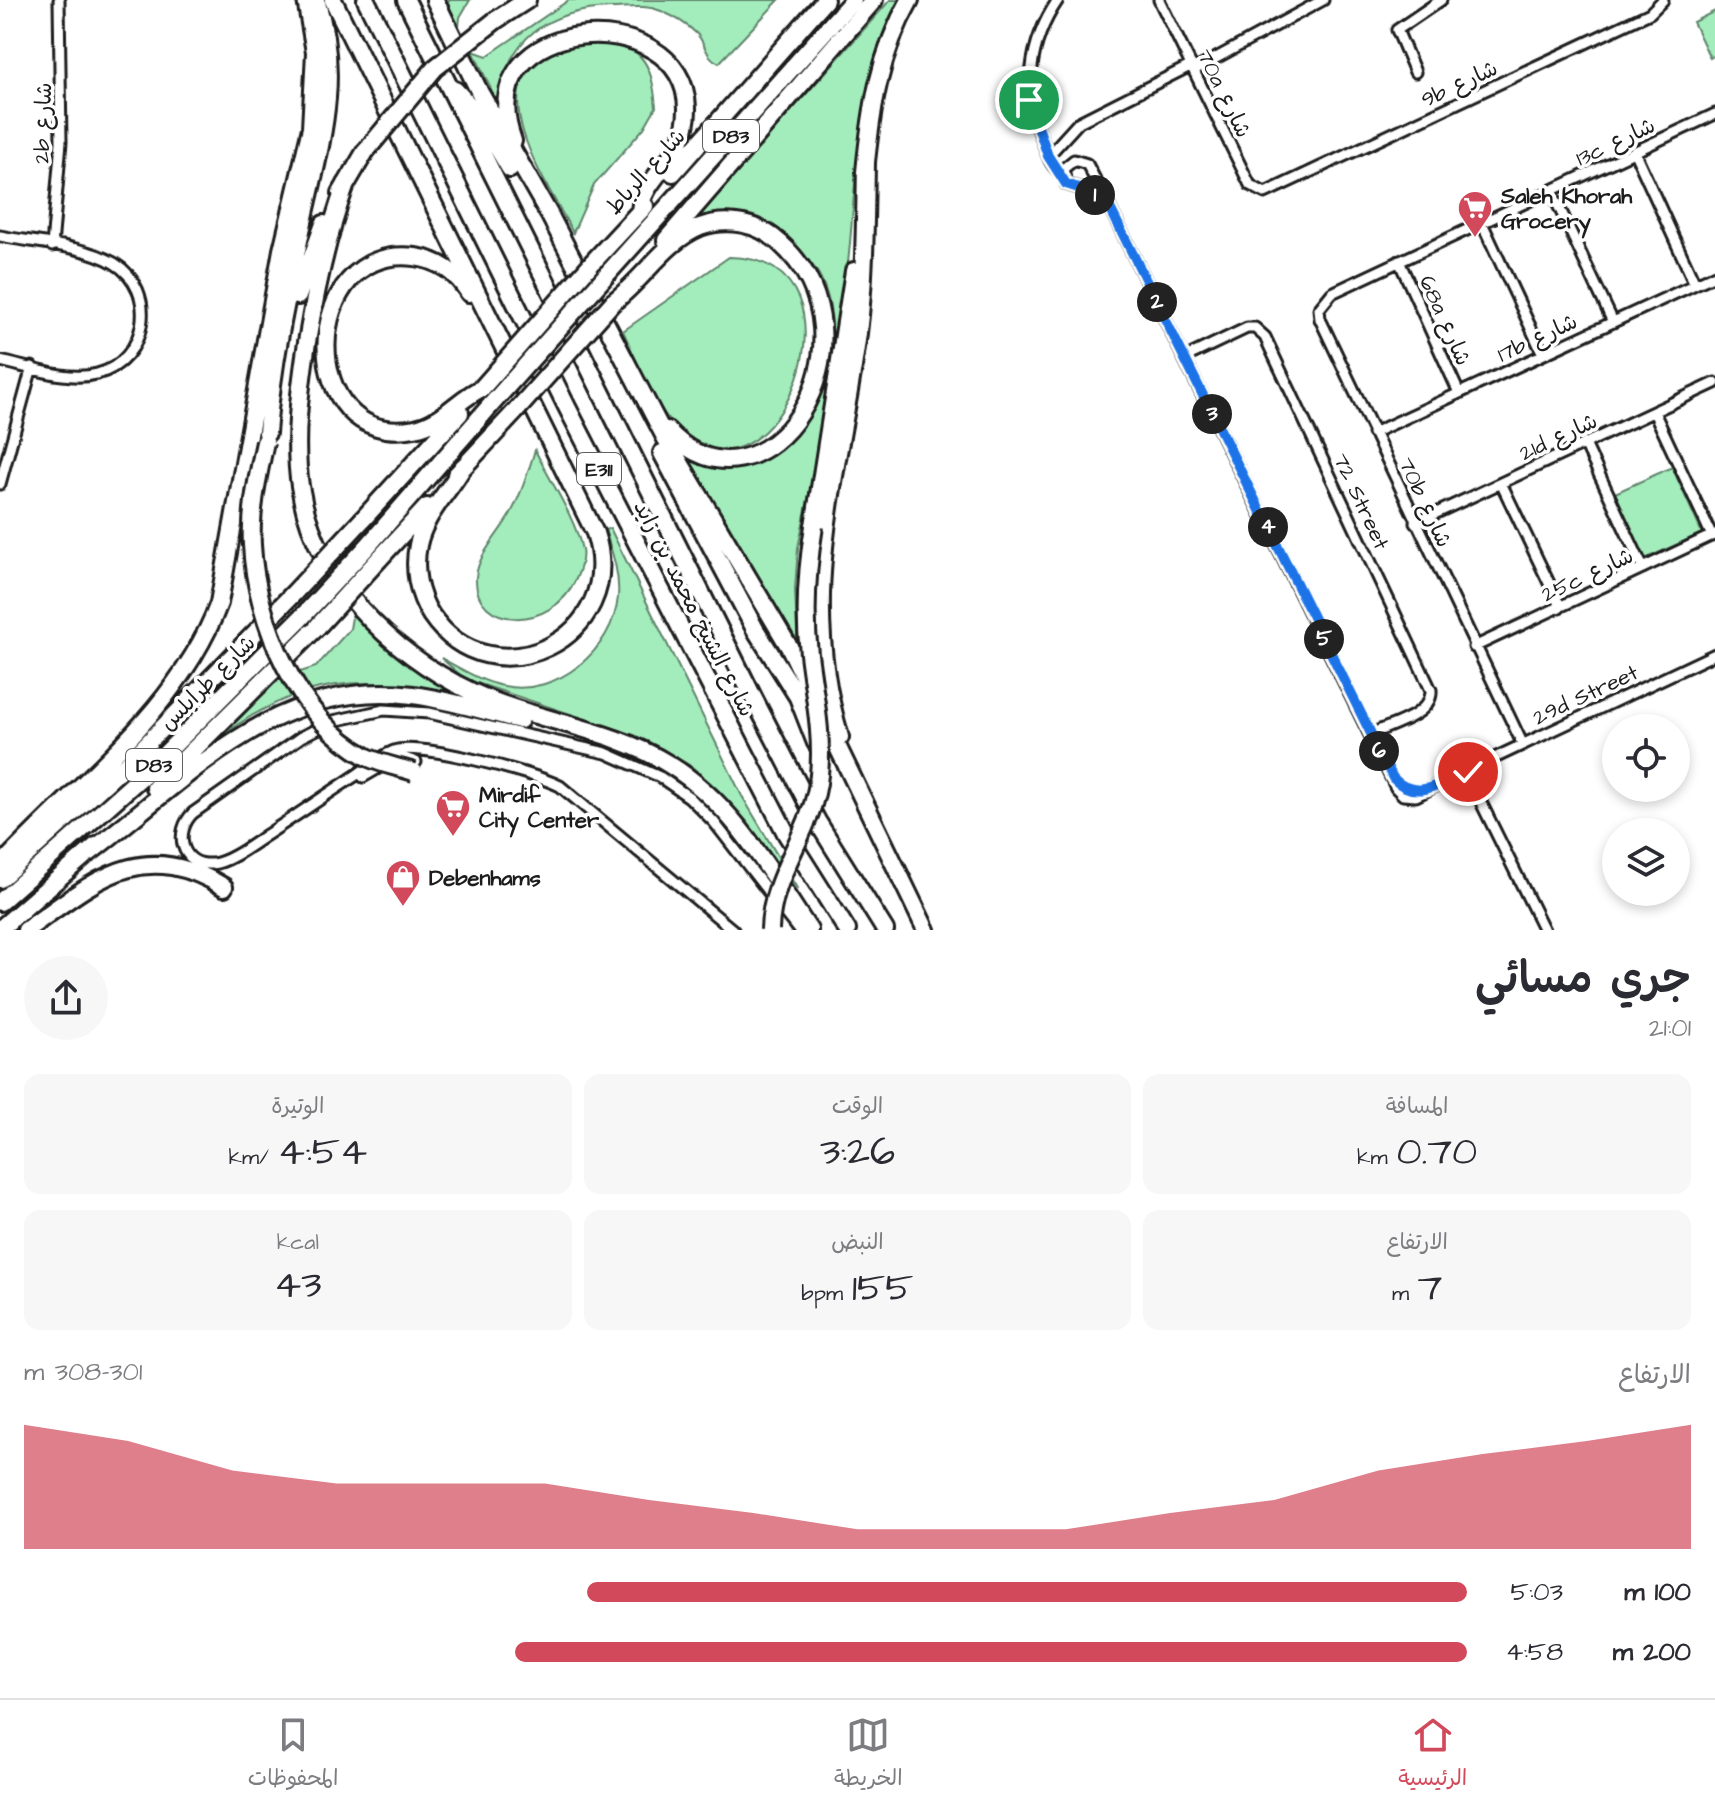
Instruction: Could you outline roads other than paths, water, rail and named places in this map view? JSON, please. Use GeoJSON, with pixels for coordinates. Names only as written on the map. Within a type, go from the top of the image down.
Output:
{"type":"FeatureCollection","features":[{"type":"Feature","properties":{"kind":"highway"},"geometry":{"type":"LineString","coordinates":[[0,867],[173,686],[200,647],[219,603],[282,250],[311,128],[315,52],[306,0]]}},
{"type":"Feature","properties":{"kind":"highway"},"geometry":{"type":"LineString","coordinates":[[316,0],[328,51],[329,104],[287,302],[253,509],[252,542],[261,609],[271,638],[297,686],[324,720],[357,750],[376,761],[414,769]]}},
{"type":"Feature","properties":{"kind":"highway"},"geometry":{"type":"LineString","coordinates":[[333,0],[578,493],[600,552],[600,582],[590,610],[566,637],[544,649],[509,657],[473,649],[442,629],[422,597],[416,571],[422,531],[463,467]]}},
{"type":"Feature","properties":{"kind":"highway","name":"شارع الشيخ محمد بن زايد"},"geometry":{"type":"LineString","coordinates":[[366,0],[567,407],[787,835],[847,930]]}},
{"type":"Feature","properties":{"kind":"highway","name":"شارع الشيخ محمد بن زايد"},"geometry":{"type":"LineString","coordinates":[[406,0],[761,713],[817,821],[885,930]]}},
{"type":"Feature","properties":{"kind":"highway"},"geometry":{"type":"LineString","coordinates":[[435,0],[480,93],[549,214]]}},
{"type":"Feature","properties":{"kind":"highway"},"geometry":{"type":"LineString","coordinates":[[266,437],[307,265],[365,152],[435,68],[527,0]]}},
{"type":"Feature","properties":{"kind":"highway","name":"شارع الرباط"},"geometry":{"type":"LineString","coordinates":[[482,388],[825,0]]}},
{"type":"Feature","properties":{"kind":"highway","name":"شارع الرباط"},"geometry":{"type":"LineString","coordinates":[[373,553],[496,399],[853,0]]}},
{"type":"Feature","properties":{"kind":"highway"},"geometry":{"type":"LineString","coordinates":[[89,853],[318,626],[373,553],[515,412],[874,0]]}},
{"type":"Feature","properties":{"kind":"highway"},"geometry":{"type":"LineString","coordinates":[[770,930],[778,881],[812,808],[820,765],[820,723],[806,611],[814,526],[849,305],[878,76],[893,33],[910,0]]}},
{"type":"Feature","properties":{"kind":"highway"},"geometry":{"type":"LineString","coordinates":[[640,211],[644,195],[674,157],[683,138],[687,107],[684,87],[672,58],[651,37],[622,23],[600,20],[566,26],[545,37],[522,62],[509,91],[507,111],[511,137],[648,405],[791,650],[926,930]]}},
{"type":"Feature","properties":{"kind":"highway"},"geometry":{"type":"LineString","coordinates":[[448,85],[478,115],[551,238],[755,629],[804,710],[820,765]]}},
{"type":"Feature","properties":{"kind":"highway"},"geometry":{"type":"LineString","coordinates":[[857,792],[825,679],[818,606],[824,535],[861,308],[866,163]]}},
{"type":"Feature","properties":{"kind":"highway"},"geometry":{"type":"LineString","coordinates":[[346,184],[314,301],[297,427],[300,486],[315,537],[356,604],[413,657],[476,694],[650,754],[705,792],[755,848],[809,930]]}},
{"type":"Feature","properties":{"kind":"highway"},"geometry":{"type":"LineString","coordinates":[[613,302],[683,236],[697,228],[723,222],[751,226],[777,239],[800,264],[819,302],[824,345],[815,387],[793,423],[765,449],[729,461],[700,456],[677,441],[648,405]]}},
{"type":"Feature","properties":{"kind":"highway"},"geometry":{"type":"LineString","coordinates":[[482,388],[428,424],[410,429],[378,427],[351,411],[335,390],[327,364],[325,335],[333,306],[344,288],[368,267],[393,258],[418,258],[443,267],[458,278],[489,318]]}},
{"type":"Feature","properties":{"kind":"highway","name":"شارع طرابلس"},"geometry":{"type":"LineString","coordinates":[[0,879],[130,761],[292,595],[482,388]]}},
{"type":"Feature","properties":{"kind":"highway","name":"شارع طرابلس"},"geometry":{"type":"LineString","coordinates":[[0,902],[149,770],[300,619],[373,553]]}},
{"type":"Feature","properties":{"kind":"highway"},"geometry":{"type":"LineString","coordinates":[[0,929],[227,743],[275,716],[329,699],[356,695],[412,695],[591,732]]}},
{"type":"Feature","properties":{"kind":"highway"},"geometry":{"type":"LineString","coordinates":[[26,930],[104,875],[129,866],[157,864],[192,871],[224,887]]}},
{"type":"Feature","properties":{"kind":"street","name":"2b شارع"},"geometry":{"type":"LineString","coordinates":[[52,246],[61,142],[59,0]]}},
{"type":"Feature","properties":{"kind":"street"},"geometry":{"type":"LineString","coordinates":[[1058,0],[1041,30],[1030,88],[1031,111],[1048,156],[1069,186],[1088,191],[1108,204]]}},
{"type":"Feature","properties":{"kind":"street","name":"70a شارع"},"geometry":{"type":"LineString","coordinates":[[1159,0],[1250,185],[1265,193]]}},
{"type":"Feature","properties":{"kind":"street"},"geometry":{"type":"LineString","coordinates":[[1048,156],[1079,122],[1193,68],[1323,0]]}},
{"type":"Feature","properties":{"kind":"street"},"geometry":{"type":"LineString","coordinates":[[1415,72],[1397,30],[1441,0]]}},
{"type":"Feature","properties":{"kind":"street","name":"9b شارع"},"geometry":{"type":"LineString","coordinates":[[1265,193],[1650,13],[1663,0]]}},
{"type":"Feature","properties":{"kind":"street","name":"13c شارع"},"geometry":{"type":"LineString","coordinates":[[1319,309],[1332,293],[1715,114]]}},
{"type":"Feature","properties":{"kind":"street"},"geometry":{"type":"LineString","coordinates":[[1634,151],[1695,284]]}},
{"type":"Feature","properties":{"kind":"street"},"geometry":{"type":"LineString","coordinates":[[1062,173],[1070,161],[1084,162],[1108,204],[1371,734]]}},
{"type":"Feature","properties":{"kind":"street"},"geometry":{"type":"LineString","coordinates":[[1551,190],[1613,322]]}},
{"type":"Feature","properties":{"kind":"street"},"geometry":{"type":"LineString","coordinates":[[1482,223],[1543,354]]}},
{"type":"Feature","properties":{"kind":"street"},"geometry":{"type":"LineString","coordinates":[[0,236],[104,258],[117,265],[137,288],[143,318],[134,347],[113,368],[83,376],[0,361]]}},
{"type":"Feature","properties":{"kind":"street","name":"68a شارع"},"geometry":{"type":"LineString","coordinates":[[1399,261],[1459,393]]}},
{"type":"Feature","properties":{"kind":"street","name":"17b شارع"},"geometry":{"type":"LineString","coordinates":[[1373,433],[1715,275]]}},
{"type":"Feature","properties":{"kind":"street","name":"70b شارع"},"geometry":{"type":"LineString","coordinates":[[1319,309],[1320,319],[1520,744]]}},
{"type":"Feature","properties":{"kind":"street","name":"72 Street"},"geometry":{"type":"LineString","coordinates":[[1184,358],[1247,328],[1255,328],[1265,337],[1431,690],[1426,707],[1371,734]]}},
{"type":"Feature","properties":{"kind":"street"},"geometry":{"type":"LineString","coordinates":[[0,484],[32,367]]}},
{"type":"Feature","properties":{"kind":"street","name":"21d شارع"},"geometry":{"type":"LineString","coordinates":[[1415,523],[1715,383]]}},
{"type":"Feature","properties":{"kind":"street"},"geometry":{"type":"LineString","coordinates":[[1654,412],[1714,535]]}},
{"type":"Feature","properties":{"kind":"street"},"geometry":{"type":"LineString","coordinates":[[1585,444],[1643,568]]}},
{"type":"Feature","properties":{"kind":"street"},"geometry":{"type":"LineString","coordinates":[[1501,483],[1560,606]]}},
{"type":"Feature","properties":{"kind":"street","name":"25c شارع"},"geometry":{"type":"LineString","coordinates":[[1474,647],[1714,535]]}},
{"type":"Feature","properties":{"kind":"street","name":"29d Street"},"geometry":{"type":"LineString","coordinates":[[1371,734],[1393,778],[1407,790],[1425,790],[1715,654]]}},
{"type":"Feature","properties":{"kind":"street"},"geometry":{"type":"LineString","coordinates":[[414,769],[403,755],[395,758],[216,863],[194,859],[182,842],[183,826],[193,813],[293,742],[333,721],[367,712],[399,710],[524,732],[606,753],[675,786],[720,828],[798,930]]}},
{"type":"Feature","properties":{"kind":"street"},"geometry":{"type":"LineString","coordinates":[[291,819],[389,753],[401,749],[419,749],[529,774],[570,793],[733,930]]}},
{"type":"Feature","properties":{"kind":"street"},"geometry":{"type":"LineString","coordinates":[[1470,769],[1468,776],[1544,930]]}},
{"type":"Feature","properties":{"kind":"place","name":"Saleh Khorah Grocery"},"geometry":{"type":"Point","coordinates":[1475,239]}},
{"type":"Feature","properties":{"kind":"place","name":"Mirdif City Center"},"geometry":{"type":"Point","coordinates":[453,838]}},
{"type":"Feature","properties":{"kind":"place","name":"Debenhams"},"geometry":{"type":"Point","coordinates":[403,908]}}]}
